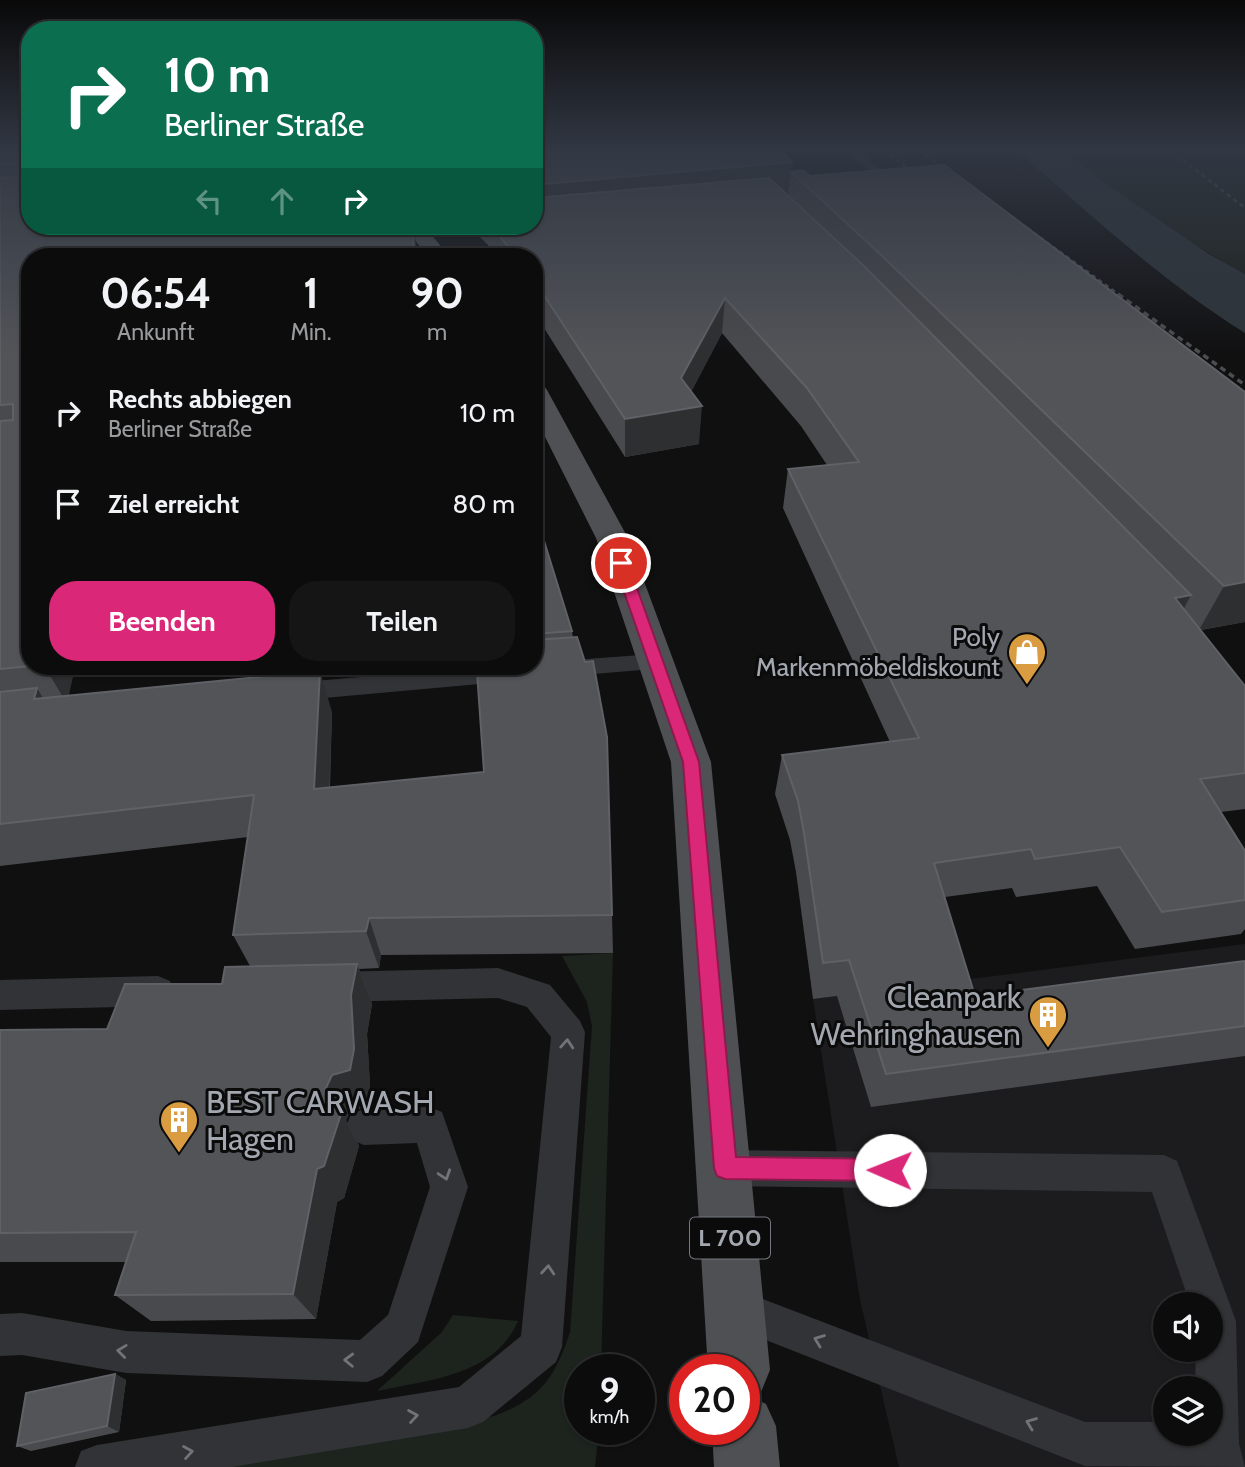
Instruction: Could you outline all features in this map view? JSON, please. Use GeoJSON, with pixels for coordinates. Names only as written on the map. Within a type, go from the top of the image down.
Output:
{"type":"FeatureCollection","features":[{"type":"Feature","properties":{"kind":"main road","name":"L 700"},"geometry":{"type":"LineString","coordinates":[[543,407],[612,538],[691,762],[738,1354]]}},
{"type":"Feature","properties":{"kind":"main road"},"geometry":{"type":"LineString","coordinates":[[745,1445],[747,1467]]}},
{"type":"Feature","properties":{"kind":"lane"},"geometry":{"type":"LineString","coordinates":[[268,235],[303,243]]}},
{"type":"Feature","properties":{"kind":"lane"},"geometry":{"type":"LineString","coordinates":[[384,237],[394,235]]}},
{"type":"Feature","properties":{"kind":"lane"},"geometry":{"type":"LineString","coordinates":[[543,670],[655,662]]}},
{"type":"Feature","properties":{"kind":"lane"},"geometry":{"type":"LineString","coordinates":[[273,694],[467,675]]}},
{"type":"Feature","properties":{"kind":"lane"},"geometry":{"type":"LineString","coordinates":[[97,1467],[468,1407],[541,1347],[568,1032],[538,996],[498,983],[304,988]]}},
{"type":"Feature","properties":{"kind":"lane"},"geometry":{"type":"LineString","coordinates":[[0,995],[194,990]]}},
{"type":"Feature","properties":{"kind":"lane"},"geometry":{"type":"LineString","coordinates":[[0,1335],[22,1334],[125,1352],[367,1361],[404,1328],[449,1187],[429,1125],[364,1127]]}},
{"type":"Feature","properties":{"kind":"lane"},"geometry":{"type":"LineString","coordinates":[[725,1168],[1164,1174],[1205,1292]]}},
{"type":"Feature","properties":{"kind":"lane"},"geometry":{"type":"LineString","coordinates":[[734,1308],[1088,1456],[1221,1455],[1218,1362]]}},
{"type":"Feature","properties":{"kind":"shaded area"},"geometry":{"type":"Polygon","coordinates":[[[1095,218],[1157,218],[1209,254],[1245,274],[1245,333],[1155,269],[1095,218]]]}},
{"type":"Feature","properties":{"kind":"shaded area"},"geometry":{"type":"Polygon","coordinates":[[[1156,218],[1245,218],[1245,274],[1156,218]]]}},
{"type":"Feature","properties":{"kind":"shaded area"},"geometry":{"type":"Polygon","coordinates":[[[1245,944],[1245,1467],[899,1467],[860,1300],[813,999],[1245,944]]]}},
{"type":"Feature","properties":{"kind":"shaded area"},"geometry":{"type":"Polygon","coordinates":[[[613,953],[601,1354],[564,1354],[564,1445],[597,1445],[595,1467],[225,1467],[494,1416],[523,1402],[544,1385],[558,1362],[570,1332],[592,1026],[587,1002],[562,956],[613,953]]]}},
{"type":"Feature","properties":{"kind":"shaded area"},"geometry":{"type":"Polygon","coordinates":[[[453,1315],[518,1321],[507,1339],[493,1354],[477,1364],[438,1379],[377,1391],[442,1332],[453,1315]]]}},
{"type":"Feature","properties":{"kind":"building"},"geometry":{"type":"Polygon","coordinates":[[[0,218],[21,218],[21,235],[413,235],[414,248],[21,248],[21,667],[0,669],[0,421],[13,420],[13,404],[0,405],[0,218]]]}},
{"type":"Feature","properties":{"kind":"building"},"geometry":{"type":"Polygon","coordinates":[[[543,218],[813,218],[865,267],[1191,595],[1175,598],[1245,686],[1245,773],[1200,779],[1245,851],[1245,900],[1162,912],[1120,847],[1035,859],[1031,849],[934,863],[975,996],[1244,961],[1245,1026],[886,1074],[849,960],[823,963],[798,801],[782,755],[919,738],[788,469],[859,462],[807,388],[725,298],[681,378],[702,406],[625,419],[543,294],[543,248],[509,248],[499,235],[543,235],[543,218]]]}},
{"type":"Feature","properties":{"kind":"building"},"geometry":{"type":"Polygon","coordinates":[[[841,218],[1015,218],[1245,392],[1245,582],[1224,586],[841,218]]]}},
{"type":"Feature","properties":{"kind":"building"},"geometry":{"type":"Polygon","coordinates":[[[543,538],[572,631],[543,633],[543,538]]]}},
{"type":"Feature","properties":{"kind":"building"},"geometry":{"type":"Polygon","coordinates":[[[577,637],[585,662],[593,661],[607,737],[612,915],[369,918],[366,931],[233,935],[254,795],[0,824],[0,692],[37,688],[34,699],[279,675],[320,675],[314,789],[484,772],[477,675],[543,675],[543,639],[577,637]]]}},
{"type":"Feature","properties":{"kind":"building","name":"BEST CARWASH Hagen"},"geometry":{"type":"Polygon","coordinates":[[[357,964],[351,995],[354,1049],[350,1070],[332,1075],[325,1090],[330,1106],[342,1111],[324,1166],[317,1169],[293,1294],[115,1295],[136,1232],[0,1233],[0,1030],[107,1029],[125,984],[222,984],[225,967],[357,964]]]}},
{"type":"Feature","properties":{"kind":"building"},"geometry":{"type":"Polygon","coordinates":[[[115,1374],[107,1426],[17,1446],[26,1393],[115,1374]]]}},
{"type":"Feature","properties":{"kind":"railway"},"geometry":{"type":"LineString","coordinates":[[1027,228],[1121,296]]}},
{"type":"Feature","properties":{"kind":"railway"},"geometry":{"type":"LineString","coordinates":[[1118,294],[1245,385]]}},
{"type":"Feature","properties":{"kind":"place","name":"Poly Markenmöbeldiskount"},"geometry":{"type":"Point","coordinates":[1027,686]}},
{"type":"Feature","properties":{"kind":"place","name":"Cleanpark Wehringhausen"},"geometry":{"type":"Point","coordinates":[1048,1049]}},
{"type":"Feature","properties":{"kind":"place","name":"BEST CARWASH Hagen"},"geometry":{"type":"Point","coordinates":[179,1154]}},
{"type":"Feature","properties":{"kind":"route"},"geometry":{"type":"LineString","coordinates":[[621,563],[691,762],[725,1168],[890,1170]]}}]}
